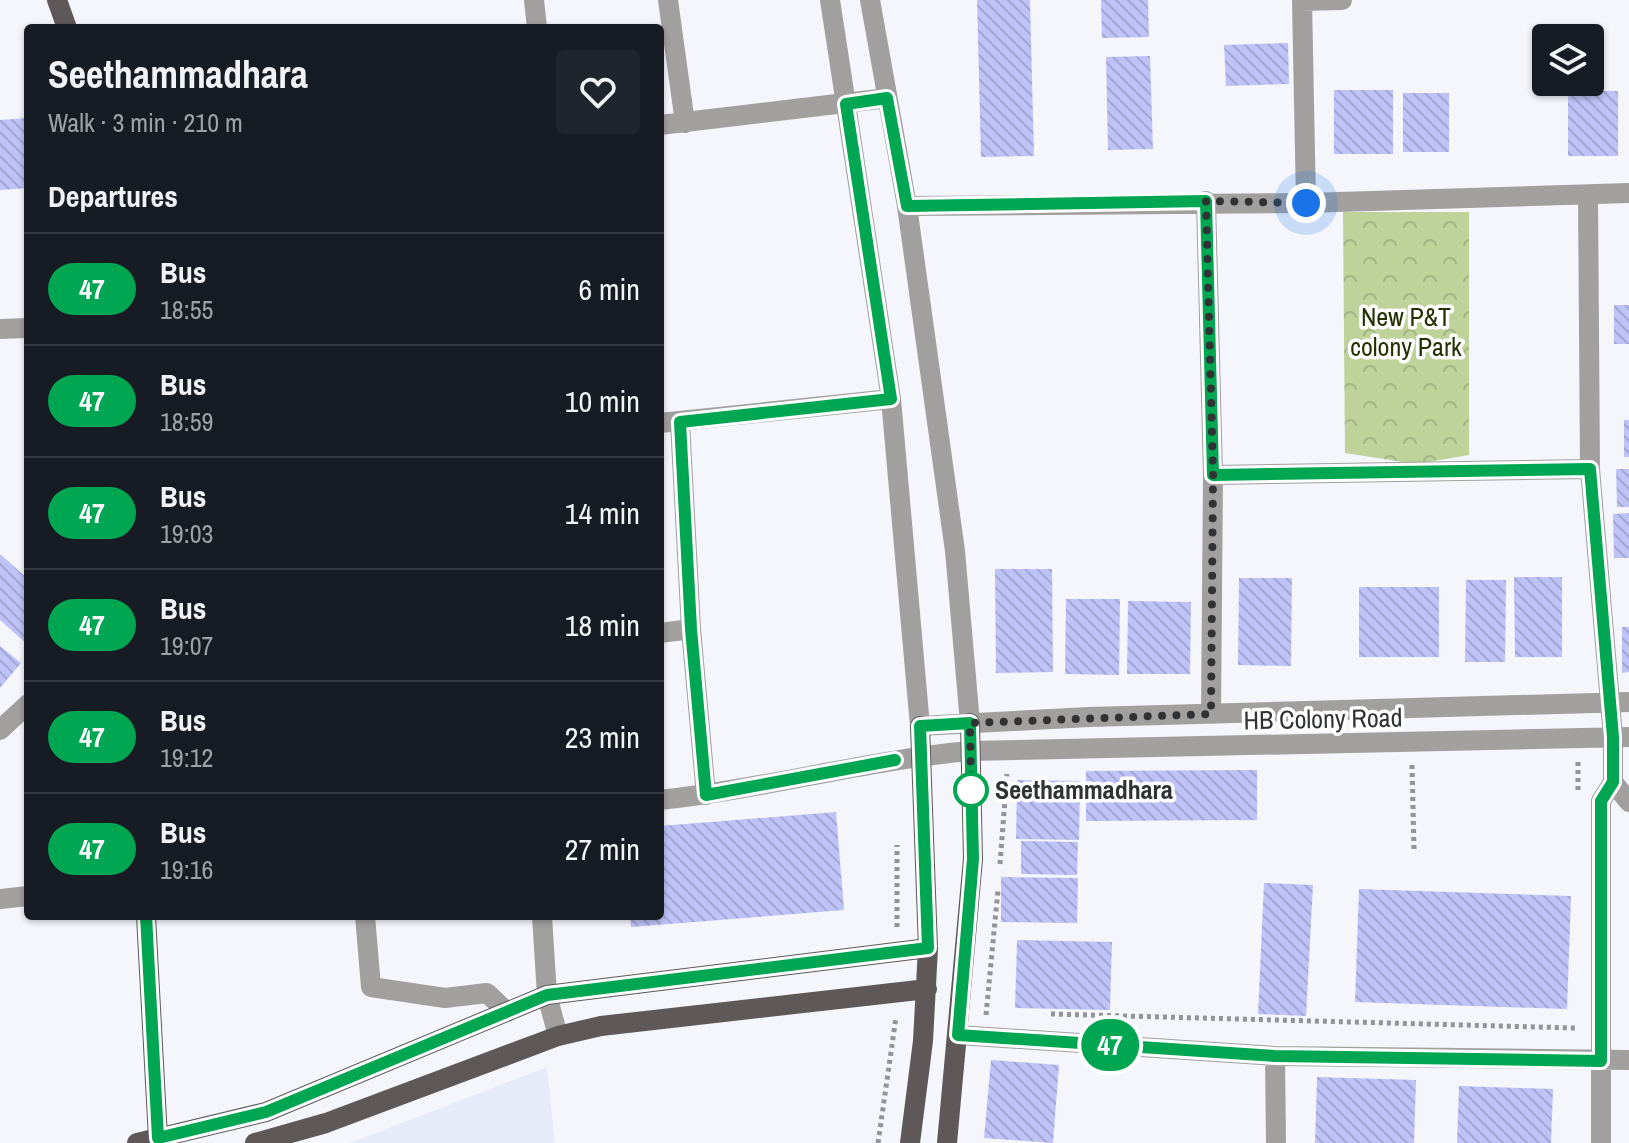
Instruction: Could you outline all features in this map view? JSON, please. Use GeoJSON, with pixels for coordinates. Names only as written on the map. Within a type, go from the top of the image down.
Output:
{"type":"FeatureCollection","features":[{"type":"Feature","properties":{"kind":"main road"},"geometry":{"type":"LineString","coordinates":[[57,0],[66,24]]}},
{"type":"Feature","properties":{"kind":"main road"},"geometry":{"type":"LineString","coordinates":[[947,1143],[973,859],[970,723]]}},
{"type":"Feature","properties":{"kind":"main road"},"geometry":{"type":"LineString","coordinates":[[910,1143],[927,989],[928,948],[920,726]]}},
{"type":"Feature","properties":{"kind":"main road"},"geometry":{"type":"LineString","coordinates":[[146,920],[158,1141]]}},
{"type":"Feature","properties":{"kind":"main road"},"geometry":{"type":"LineString","coordinates":[[137,1143],[158,1141],[266,1112],[547,995],[928,948]]}},
{"type":"Feature","properties":{"kind":"main road"},"geometry":{"type":"LineString","coordinates":[[255,1143],[341,1118],[558,1036],[601,1026],[927,989]]}},
{"type":"Feature","properties":{"kind":"street"},"geometry":{"type":"LineString","coordinates":[[534,0],[537,24]]}},
{"type":"Feature","properties":{"kind":"street"},"geometry":{"type":"LineString","coordinates":[[668,0],[685,123]]}},
{"type":"Feature","properties":{"kind":"street"},"geometry":{"type":"LineString","coordinates":[[830,0],[891,399],[920,726],[1619,702]]}},
{"type":"Feature","properties":{"kind":"street"},"geometry":{"type":"LineString","coordinates":[[870,0],[907,206],[955,551],[970,723]]}},
{"type":"Feature","properties":{"kind":"street"},"geometry":{"type":"LineString","coordinates":[[1306,203],[1302,1],[1342,0]]}},
{"type":"Feature","properties":{"kind":"street"},"geometry":{"type":"LineString","coordinates":[[664,125],[887,98]]}},
{"type":"Feature","properties":{"kind":"street"},"geometry":{"type":"LineString","coordinates":[[907,206],[1206,201],[1306,203],[1629,193]]}},
{"type":"Feature","properties":{"kind":"street"},"geometry":{"type":"LineString","coordinates":[[1588,195],[1590,469],[1621,737],[1613,782],[1601,801],[1601,1143]]}},
{"type":"Feature","properties":{"kind":"street"},"geometry":{"type":"LineString","coordinates":[[1206,201],[1213,475],[1211,714]]}},
{"type":"Feature","properties":{"kind":"street"},"geometry":{"type":"LineString","coordinates":[[0,329],[24,328]]}},
{"type":"Feature","properties":{"kind":"street"},"geometry":{"type":"LineString","coordinates":[[706,795],[670,422],[891,399]]}},
{"type":"Feature","properties":{"kind":"street"},"geometry":{"type":"LineString","coordinates":[[1213,475],[1590,469]]}},
{"type":"Feature","properties":{"kind":"street"},"geometry":{"type":"LineString","coordinates":[[664,632],[691,629]]}},
{"type":"Feature","properties":{"kind":"street"},"geometry":{"type":"LineString","coordinates":[[0,730],[24,708]]}},
{"type":"Feature","properties":{"kind":"street","name":"HB Colony Road"},"geometry":{"type":"LineString","coordinates":[[664,800],[706,795],[921,755],[971,751],[1412,753],[1621,737]]}},
{"type":"Feature","properties":{"kind":"street"},"geometry":{"type":"LineString","coordinates":[[1613,782],[1629,802]]}},
{"type":"Feature","properties":{"kind":"street"},"geometry":{"type":"LineString","coordinates":[[0,899],[24,896]]}},
{"type":"Feature","properties":{"kind":"street"},"geometry":{"type":"LineString","coordinates":[[365,920],[371,987],[445,998],[487,993],[507,1012]]}},
{"type":"Feature","properties":{"kind":"street"},"geometry":{"type":"LineString","coordinates":[[542,920],[547,995],[558,1036]]}},
{"type":"Feature","properties":{"kind":"street"},"geometry":{"type":"LineString","coordinates":[[958,1035],[1275,1056],[1629,1060]]}},
{"type":"Feature","properties":{"kind":"street"},"geometry":{"type":"LineString","coordinates":[[1275,1056],[1276,1143]]}},
{"type":"Feature","properties":{"kind":"path"},"geometry":{"type":"LineString","coordinates":[[1412,753],[1427,762]]}},
{"type":"Feature","properties":{"kind":"path"},"geometry":{"type":"LineString","coordinates":[[1396,763],[1412,753]]}},
{"type":"Feature","properties":{"kind":"path"},"geometry":{"type":"LineString","coordinates":[[1412,753],[1414,850]]}},
{"type":"Feature","properties":{"kind":"path"},"geometry":{"type":"LineString","coordinates":[[1563,759],[1578,759],[1578,807]]}},
{"type":"Feature","properties":{"kind":"path"},"geometry":{"type":"LineString","coordinates":[[1008,772],[1023,772]]}},
{"type":"Feature","properties":{"kind":"path"},"geometry":{"type":"LineString","coordinates":[[987,1012],[1003,1012]]}},
{"type":"Feature","properties":{"kind":"path"},"geometry":{"type":"LineString","coordinates":[[1034,1013],[1575,1030],[1575,1014]]}},
{"type":"Feature","properties":{"kind":"shaded area"},"geometry":{"type":"Polygon","coordinates":[[[547,1067],[555,1143],[350,1143],[547,1067]]]}},
{"type":"Feature","properties":{"kind":"green space","name":"New P&T colony Park"},"geometry":{"type":"Polygon","coordinates":[[[1343,212],[1469,212],[1469,455],[1416,464],[1345,453],[1343,212]]]}},
{"type":"Feature","properties":{"kind":"building"},"geometry":{"type":"Polygon","coordinates":[[[977,0],[1030,0],[1034,156],[981,157],[977,0]]]}},
{"type":"Feature","properties":{"kind":"building"},"geometry":{"type":"Polygon","coordinates":[[[1101,0],[1148,0],[1149,37],[1102,38],[1101,0]]]}},
{"type":"Feature","properties":{"kind":"building"},"geometry":{"type":"Polygon","coordinates":[[[1288,43],[1289,84],[1226,86],[1224,45],[1288,43]]]}},
{"type":"Feature","properties":{"kind":"building"},"geometry":{"type":"Polygon","coordinates":[[[1150,56],[1153,149],[1108,150],[1106,57],[1150,56]]]}},
{"type":"Feature","properties":{"kind":"building"},"geometry":{"type":"Polygon","coordinates":[[[1334,90],[1393,90],[1393,154],[1334,154],[1334,90]]]}},
{"type":"Feature","properties":{"kind":"building"},"geometry":{"type":"Polygon","coordinates":[[[1604,91],[1618,91],[1618,156],[1568,156],[1568,96],[1604,96],[1604,91]]]}},
{"type":"Feature","properties":{"kind":"building"},"geometry":{"type":"Polygon","coordinates":[[[1403,93],[1449,93],[1449,152],[1403,152],[1403,93]]]}},
{"type":"Feature","properties":{"kind":"building"},"geometry":{"type":"Polygon","coordinates":[[[24,118],[24,188],[0,190],[0,120],[24,118]]]}},
{"type":"Feature","properties":{"kind":"building"},"geometry":{"type":"Polygon","coordinates":[[[1614,305],[1629,305],[1629,344],[1614,344],[1614,305]]]}},
{"type":"Feature","properties":{"kind":"building"},"geometry":{"type":"Polygon","coordinates":[[[1624,420],[1629,420],[1629,457],[1624,457],[1624,420]]]}},
{"type":"Feature","properties":{"kind":"building"},"geometry":{"type":"Polygon","coordinates":[[[1616,469],[1629,469],[1629,507],[1617,507],[1616,469]]]}},
{"type":"Feature","properties":{"kind":"building"},"geometry":{"type":"Polygon","coordinates":[[[1629,513],[1629,558],[1614,558],[1613,514],[1629,513]]]}},
{"type":"Feature","properties":{"kind":"building"},"geometry":{"type":"Polygon","coordinates":[[[0,554],[24,575],[24,641],[0,620],[0,554]]]}},
{"type":"Feature","properties":{"kind":"building"},"geometry":{"type":"Polygon","coordinates":[[[995,569],[1052,569],[1053,672],[996,673],[995,569]]]}},
{"type":"Feature","properties":{"kind":"building"},"geometry":{"type":"Polygon","coordinates":[[[1514,577],[1562,577],[1562,657],[1515,657],[1514,577]]]}},
{"type":"Feature","properties":{"kind":"building"},"geometry":{"type":"Polygon","coordinates":[[[1239,578],[1292,578],[1291,666],[1238,665],[1239,578]]]}},
{"type":"Feature","properties":{"kind":"building"},"geometry":{"type":"Polygon","coordinates":[[[1466,580],[1506,580],[1505,662],[1465,662],[1466,580]]]}},
{"type":"Feature","properties":{"kind":"building"},"geometry":{"type":"Polygon","coordinates":[[[1359,587],[1439,587],[1439,657],[1359,657],[1359,587]]]}},
{"type":"Feature","properties":{"kind":"building"},"geometry":{"type":"Polygon","coordinates":[[[1066,599],[1120,599],[1119,675],[1065,674],[1066,599]]]}},
{"type":"Feature","properties":{"kind":"building"},"geometry":{"type":"Polygon","coordinates":[[[1128,601],[1191,602],[1190,674],[1127,674],[1128,601]]]}},
{"type":"Feature","properties":{"kind":"building"},"geometry":{"type":"Polygon","coordinates":[[[1622,627],[1629,627],[1629,672],[1622,673],[1622,627]]]}},
{"type":"Feature","properties":{"kind":"building"},"geometry":{"type":"Polygon","coordinates":[[[0,646],[21,663],[0,688],[0,646]]]}},
{"type":"Feature","properties":{"kind":"building"},"geometry":{"type":"Polygon","coordinates":[[[1257,770],[1257,820],[1086,821],[1086,771],[1257,770]]]}},
{"type":"Feature","properties":{"kind":"building"},"geometry":{"type":"Polygon","coordinates":[[[1017,780],[1080,781],[1079,840],[1016,839],[1017,780]]]}},
{"type":"Feature","properties":{"kind":"building"},"geometry":{"type":"Polygon","coordinates":[[[836,812],[844,910],[631,927],[630,920],[664,920],[664,826],[836,812]]]}},
{"type":"Feature","properties":{"kind":"building"},"geometry":{"type":"Polygon","coordinates":[[[1021,841],[1078,842],[1077,875],[1021,874],[1021,841]]]}},
{"type":"Feature","properties":{"kind":"building"},"geometry":{"type":"Polygon","coordinates":[[[1001,877],[1078,878],[1077,923],[1001,922],[1001,877]]]}},
{"type":"Feature","properties":{"kind":"building"},"geometry":{"type":"Polygon","coordinates":[[[1264,883],[1313,885],[1306,1016],[1258,1014],[1264,883]]]}},
{"type":"Feature","properties":{"kind":"building"},"geometry":{"type":"Polygon","coordinates":[[[1359,889],[1571,896],[1567,1009],[1355,1002],[1359,889]]]}},
{"type":"Feature","properties":{"kind":"building"},"geometry":{"type":"Polygon","coordinates":[[[1017,940],[1112,942],[1110,1010],[1015,1008],[1017,940]]]}},
{"type":"Feature","properties":{"kind":"building"},"geometry":{"type":"Polygon","coordinates":[[[991,1060],[1059,1065],[1053,1143],[984,1138],[991,1060]]]}},
{"type":"Feature","properties":{"kind":"building"},"geometry":{"type":"Polygon","coordinates":[[[1317,1077],[1416,1080],[1414,1143],[1315,1143],[1317,1077]]]}},
{"type":"Feature","properties":{"kind":"building"},"geometry":{"type":"Polygon","coordinates":[[[1459,1086],[1553,1089],[1551,1143],[1457,1143],[1459,1086]]]}},
{"type":"Feature","properties":{"kind":"bus line","name":"47"},"geometry":{"type":"LineString","coordinates":[[146,920],[158,1138],[266,1112],[547,995],[928,948],[920,726],[970,723],[973,859],[958,1035],[1275,1056],[1601,1061],[1601,801],[1613,782],[1613,737],[1590,469],[1213,475],[1206,201],[907,206],[887,98],[846,104],[891,399],[680,422],[691,629],[706,795],[895,760]]}},
{"type":"Feature","properties":{"kind":"place","name":"Seethammadhara"},"geometry":{"type":"Point","coordinates":[971,790]}},
{"type":"Feature","properties":{"kind":"route"},"geometry":{"type":"LineString","coordinates":[[971,790],[970,723],[1211,714],[1213,475],[1206,201],[1306,203]]}}]}
